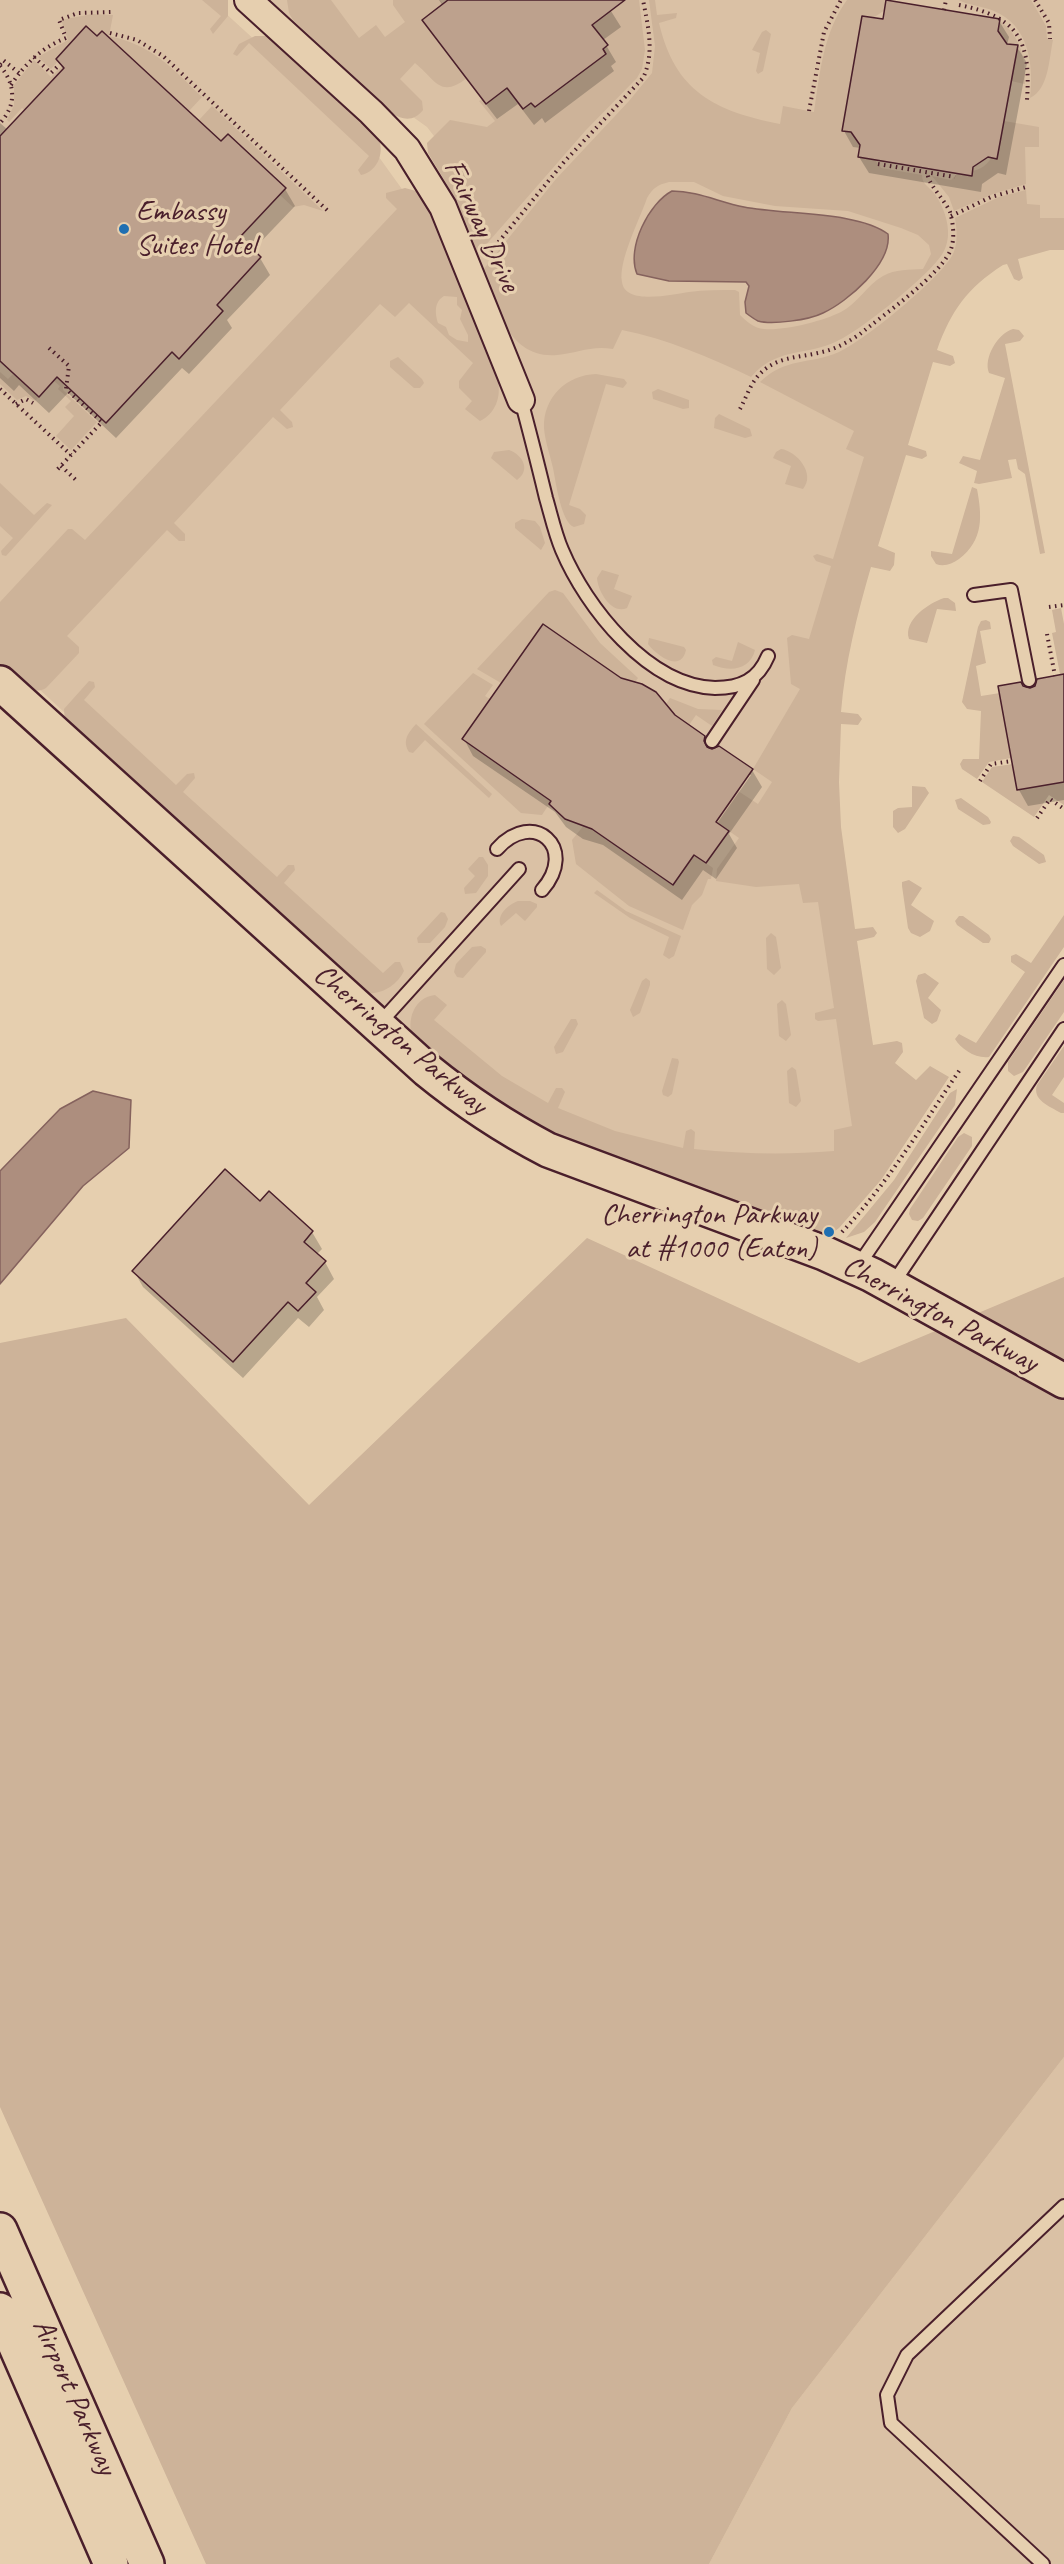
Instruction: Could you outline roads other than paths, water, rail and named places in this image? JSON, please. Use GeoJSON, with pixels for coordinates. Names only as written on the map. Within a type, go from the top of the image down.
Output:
{"type":"FeatureCollection","features":[{"type":"Feature","properties":{"kind":"main road","name":"Cherrington Parkway"},"geometry":{"type":"LineString","coordinates":[[0,683],[378,1025],[460,1096],[520,1135],[548,1150],[815,1250],[856,1268],[1064,1381]]}},
{"type":"Feature","properties":{"kind":"main road","name":"Airport Parkway"},"geometry":{"type":"LineString","coordinates":[[0,2230],[147,2564]]}},
{"type":"Feature","properties":{"kind":"main road","name":"Airport Parkway"},"geometry":{"type":"LineString","coordinates":[[0,2310],[111,2564]]}},
{"type":"Feature","properties":{"kind":"street","name":"Fairway Drive"},"geometry":{"type":"LineString","coordinates":[[250,1],[378,117],[406,149],[443,207],[521,400]]}},
{"type":"Feature","properties":{"kind":"lane"},"geometry":{"type":"LineString","coordinates":[[521,400],[562,550],[602,615],[641,656],[654,666],[690,684],[721,688],[738,686],[753,680]]}},
{"type":"Feature","properties":{"kind":"lane"},"geometry":{"type":"LineString","coordinates":[[974,595],[1011,590],[1029,680]]}},
{"type":"Feature","properties":{"kind":"lane"},"geometry":{"type":"LineString","coordinates":[[712,741],[763,668],[768,656]]}},
{"type":"Feature","properties":{"kind":"lane"},"geometry":{"type":"LineString","coordinates":[[497,849],[508,837],[519,832],[532,832],[549,841],[555,852],[557,864],[553,876],[542,890]]}},
{"type":"Feature","properties":{"kind":"lane"},"geometry":{"type":"LineString","coordinates":[[378,1025],[519,869]]}},
{"type":"Feature","properties":{"kind":"lane"},"geometry":{"type":"LineString","coordinates":[[856,1268],[1064,965]]}},
{"type":"Feature","properties":{"kind":"lane"},"geometry":{"type":"LineString","coordinates":[[892,1286],[1064,1029]]}},
{"type":"Feature","properties":{"kind":"lane"},"geometry":{"type":"LineString","coordinates":[[1043,2564],[891,2423],[887,2395],[908,2355],[1064,2206]]}},
{"type":"Feature","properties":{"kind":"place","name":"Embassy Suites Hotel"},"geometry":{"type":"Point","coordinates":[124,229]}},
{"type":"Feature","properties":{"kind":"place","name":"Cherrington Parkway at #1000 (Eaton)"},"geometry":{"type":"Point","coordinates":[829,1232]}}]}
